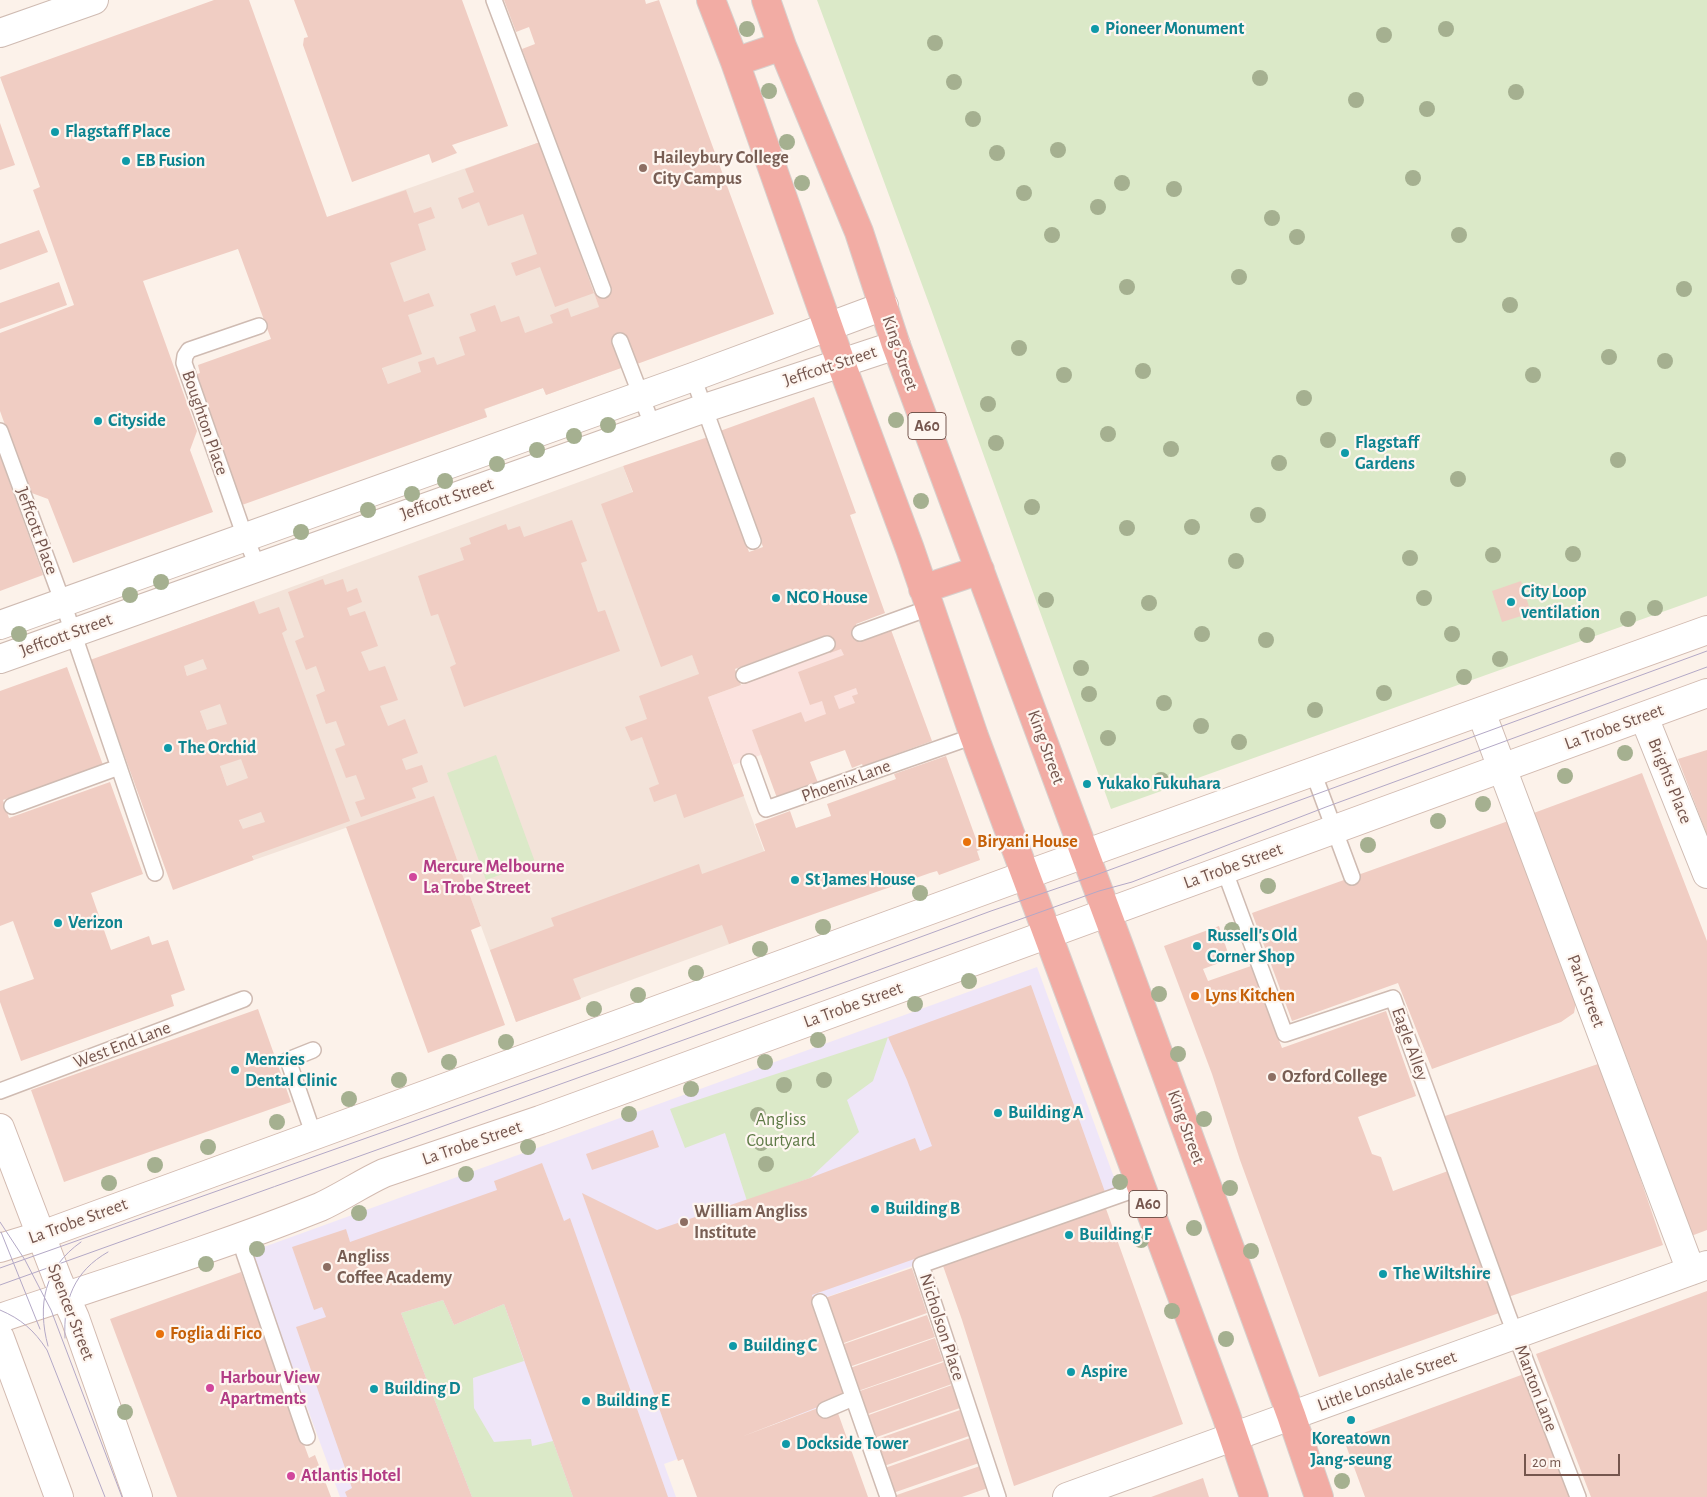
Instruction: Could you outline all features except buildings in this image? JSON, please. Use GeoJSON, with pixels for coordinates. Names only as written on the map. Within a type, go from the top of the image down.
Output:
{"type":"FeatureCollection","features":[{"type":"Feature","properties":{"kind":"highway","name":"A60"},"geometry":{"type":"LineString","coordinates":[[711,0],[735,62],[974,736],[1234,1436],[1254,1497]]}},
{"type":"Feature","properties":{"kind":"highway","name":"King Street"},"geometry":{"type":"LineString","coordinates":[[766,0],[782,46],[859,232],[896,345],[1107,912],[1291,1415],[1319,1497]]}},
{"type":"Feature","properties":{"kind":"highway"},"geometry":{"type":"LineString","coordinates":[[735,62],[782,46]]}},
{"type":"Feature","properties":{"kind":"highway"},"geometry":{"type":"LineString","coordinates":[[926,598],[980,570]]}},
{"type":"Feature","properties":{"kind":"street"},"geometry":{"type":"LineString","coordinates":[[0,33],[48,8],[94,0]]}},
{"type":"Feature","properties":{"kind":"street","name":"Jeffcott Street"},"geometry":{"type":"LineString","coordinates":[[0,624],[63,603],[884,306]]}},
{"type":"Feature","properties":{"kind":"street","name":"Jeffcott Street"},"geometry":{"type":"LineString","coordinates":[[1,655],[73,632],[653,426],[896,345]]}},
{"type":"Feature","properties":{"kind":"street","name":"La Trobe Street"},"geometry":{"type":"LineString","coordinates":[[0,1248],[42,1235],[1026,875],[1707,630]]}},
{"type":"Feature","properties":{"kind":"street","name":"La Trobe Street"},"geometry":{"type":"LineString","coordinates":[[0,1318],[239,1238],[337,1199],[368,1180],[384,1173],[558,1113],[1707,693]]}},
{"type":"Feature","properties":{"kind":"street","name":"Park Street"},"geometry":{"type":"LineString","coordinates":[[1481,712],[1699,1268]]}},
{"type":"Feature","properties":{"kind":"street","name":"Brights Place"},"geometry":{"type":"LineString","coordinates":[[1644,717],[1707,874]]}},
{"type":"Feature","properties":{"kind":"street","name":"Spencer Street"},"geometry":{"type":"LineString","coordinates":[[0,1128],[75,1318],[138,1497]]}},
{"type":"Feature","properties":{"kind":"street","name":"Little Lonsdale Street"},"geometry":{"type":"LineString","coordinates":[[1067,1497],[1114,1489],[1234,1436],[1699,1268]]}},
{"type":"Feature","properties":{"kind":"street"},"geometry":{"type":"LineString","coordinates":[[0,1338],[59,1497]]}},
{"type":"Feature","properties":{"kind":"lane"},"geometry":{"type":"LineString","coordinates":[[494,0],[602,290]]}},
{"type":"Feature","properties":{"kind":"lane","name":"Boughton Place"},"geometry":{"type":"LineString","coordinates":[[245,537],[184,363],[185,356],[189,350],[259,326]]}},
{"type":"Feature","properties":{"kind":"lane"},"geometry":{"type":"LineString","coordinates":[[620,341],[653,426]]}},
{"type":"Feature","properties":{"kind":"lane"},"geometry":{"type":"LineString","coordinates":[[693,376],[753,541]]}},
{"type":"Feature","properties":{"kind":"lane","name":"Jeffcott Place"},"geometry":{"type":"LineString","coordinates":[[0,432],[63,603],[155,873]]}},
{"type":"Feature","properties":{"kind":"lane"},"geometry":{"type":"LineString","coordinates":[[245,537],[258,566]]}},
{"type":"Feature","properties":{"kind":"lane"},"geometry":{"type":"LineString","coordinates":[[860,632],[926,598]]}},
{"type":"Feature","properties":{"kind":"lane"},"geometry":{"type":"LineString","coordinates":[[744,675],[827,644]]}},
{"type":"Feature","properties":{"kind":"lane","name":"Phoenix Lane"},"geometry":{"type":"LineString","coordinates":[[749,762],[766,809],[974,736]]}},
{"type":"Feature","properties":{"kind":"lane"},"geometry":{"type":"LineString","coordinates":[[12,806],[119,767]]}},
{"type":"Feature","properties":{"kind":"lane"},"geometry":{"type":"LineString","coordinates":[[1313,772],[1352,877]]}},
{"type":"Feature","properties":{"kind":"lane","name":"Eagle Alley"},"geometry":{"type":"LineString","coordinates":[[1224,869],[1285,1034],[1391,992],[1516,1335]]}},
{"type":"Feature","properties":{"kind":"lane","name":"West End Lane"},"geometry":{"type":"LineString","coordinates":[[0,1091],[244,999]]}},
{"type":"Feature","properties":{"kind":"lane"},"geometry":{"type":"LineString","coordinates":[[313,1050],[288,1060],[314,1136]]}},
{"type":"Feature","properties":{"kind":"lane","name":"Nicholson Place"},"geometry":{"type":"LineString","coordinates":[[998,1497],[921,1265],[1142,1187]]}},
{"type":"Feature","properties":{"kind":"lane"},"geometry":{"type":"LineString","coordinates":[[239,1238],[307,1437]]}},
{"type":"Feature","properties":{"kind":"lane"},"geometry":{"type":"LineString","coordinates":[[820,1302],[888,1497]]}},
{"type":"Feature","properties":{"kind":"lane","name":"Manton Lane"},"geometry":{"type":"LineString","coordinates":[[1516,1335],[1578,1497]]}},
{"type":"Feature","properties":{"kind":"lane"},"geometry":{"type":"LineString","coordinates":[[825,1410],[853,1398]]}},
{"type":"Feature","properties":{"kind":"shaded area"},"geometry":{"type":"Polygon","coordinates":[[[540,142],[621,368],[546,395],[543,388],[485,409],[487,417],[410,444],[327,217],[540,142]]]}},
{"type":"Feature","properties":{"kind":"shaded area"},"geometry":{"type":"Polygon","coordinates":[[[623,466],[790,922],[516,1022],[434,797],[254,860],[171,631],[623,466]]]}},
{"type":"Feature","properties":{"kind":"shaded area"},"geometry":{"type":"Polygon","coordinates":[[[891,630],[916,699],[733,765],[708,697],[891,630]]]}},
{"type":"Feature","properties":{"kind":"shaded area","name":"William Angliss Institute"},"geometry":{"type":"Polygon","coordinates":[[[1037,967],[1119,1191],[816,1301],[851,1396],[664,1464],[676,1497],[340,1497],[250,1252],[1037,967]]]}},
{"type":"Feature","properties":{"kind":"green space","name":"Flagstaff Gardens"},"geometry":{"type":"Polygon","coordinates":[[[817,0],[1707,0],[1707,596],[1111,809],[931,309],[817,0]]]}},
{"type":"Feature","properties":{"kind":"green space"},"geometry":{"type":"Polygon","coordinates":[[[496,755],[535,862],[486,880],[447,773],[496,755]]]}},
{"type":"Feature","properties":{"kind":"green space","name":"Angliss Courtyard"},"geometry":{"type":"Polygon","coordinates":[[[888,1037],[873,1081],[847,1100],[859,1132],[810,1178],[747,1201],[725,1133],[685,1148],[670,1109],[888,1037]]]}},
{"type":"Feature","properties":{"kind":"green space"},"geometry":{"type":"Polygon","coordinates":[[[443,1300],[454,1325],[504,1304],[524,1361],[473,1378],[474,1408],[494,1442],[531,1439],[532,1446],[553,1441],[573,1497],[472,1497],[401,1313],[443,1300]]]}},
{"type":"Feature","properties":{"kind":"tram line"},"geometry":{"type":"LineString","coordinates":[[0,1268],[606,1053],[1707,651]]}},
{"type":"Feature","properties":{"kind":"tram line"},"geometry":{"type":"LineString","coordinates":[[0,1285],[1099,891],[1132,882],[1326,807],[1707,667]]}},
{"type":"Feature","properties":{"kind":"tram line"},"geometry":{"type":"LineString","coordinates":[[0,1222],[25,1260],[51,1310],[122,1497]]}},
{"type":"Feature","properties":{"kind":"tram line"},"geometry":{"type":"LineString","coordinates":[[1,1232],[40,1329]]}},
{"type":"Feature","properties":{"kind":"tram line"},"geometry":{"type":"LineString","coordinates":[[48,1346],[43,1316],[46,1288],[59,1263],[81,1242]]}},
{"type":"Feature","properties":{"kind":"tram line"},"geometry":{"type":"LineString","coordinates":[[65,1338],[66,1312],[73,1288],[87,1268],[108,1252]]}},
{"type":"Feature","properties":{"kind":"tram line"},"geometry":{"type":"LineString","coordinates":[[0,1310],[26,1326],[47,1350],[105,1497]]}},
{"type":"Feature","properties":{"kind":"place","name":"Pioneer Monument"},"geometry":{"type":"Point","coordinates":[1095,29]}},
{"type":"Feature","properties":{"kind":"place","name":"Flagstaff Place"},"geometry":{"type":"Point","coordinates":[55,132]}},
{"type":"Feature","properties":{"kind":"place","name":"EB Fusion"},"geometry":{"type":"Point","coordinates":[126,161]}},
{"type":"Feature","properties":{"kind":"place","name":"Haileybury College City Campus"},"geometry":{"type":"Point","coordinates":[643,168]}},
{"type":"Feature","properties":{"kind":"place","name":"Cityside"},"geometry":{"type":"Point","coordinates":[98,421]}},
{"type":"Feature","properties":{"kind":"place","name":"Flagstaff Gardens"},"geometry":{"type":"Point","coordinates":[1345,453]}},
{"type":"Feature","properties":{"kind":"place","name":"NCO House"},"geometry":{"type":"Point","coordinates":[776,598]}},
{"type":"Feature","properties":{"kind":"place","name":"City Loop ventilation"},"geometry":{"type":"Point","coordinates":[1511,602]}},
{"type":"Feature","properties":{"kind":"place","name":"The Orchid"},"geometry":{"type":"Point","coordinates":[168,748]}},
{"type":"Feature","properties":{"kind":"place","name":"Yukako Fukuhara"},"geometry":{"type":"Point","coordinates":[1087,784]}},
{"type":"Feature","properties":{"kind":"place","name":"Biryani House"},"geometry":{"type":"Point","coordinates":[967,842]}},
{"type":"Feature","properties":{"kind":"place","name":"Mercure Melbourne La Trobe Street"},"geometry":{"type":"Point","coordinates":[413,877]}},
{"type":"Feature","properties":{"kind":"place","name":"St James House"},"geometry":{"type":"Point","coordinates":[795,880]}},
{"type":"Feature","properties":{"kind":"place","name":"Verizon"},"geometry":{"type":"Point","coordinates":[58,923]}},
{"type":"Feature","properties":{"kind":"place","name":"Russell's Old Corner Shop"},"geometry":{"type":"Point","coordinates":[1197,946]}},
{"type":"Feature","properties":{"kind":"place","name":"Lyns Kitchen"},"geometry":{"type":"Point","coordinates":[1195,996]}},
{"type":"Feature","properties":{"kind":"place","name":"Menzies Dental Clinic"},"geometry":{"type":"Point","coordinates":[235,1070]}},
{"type":"Feature","properties":{"kind":"place","name":"Ozford College"},"geometry":{"type":"Point","coordinates":[1272,1077]}},
{"type":"Feature","properties":{"kind":"place","name":"Building A"},"geometry":{"type":"Point","coordinates":[998,1113]}},
{"type":"Feature","properties":{"kind":"place","name":"Building B"},"geometry":{"type":"Point","coordinates":[875,1209]}},
{"type":"Feature","properties":{"kind":"place","name":"William Angliss Institute"},"geometry":{"type":"Point","coordinates":[684,1222]}},
{"type":"Feature","properties":{"kind":"place","name":"Building F"},"geometry":{"type":"Point","coordinates":[1069,1235]}},
{"type":"Feature","properties":{"kind":"place","name":"Angliss Coffee Academy"},"geometry":{"type":"Point","coordinates":[327,1267]}},
{"type":"Feature","properties":{"kind":"place","name":"The Wiltshire"},"geometry":{"type":"Point","coordinates":[1383,1274]}},
{"type":"Feature","properties":{"kind":"place","name":"Foglia di Fico"},"geometry":{"type":"Point","coordinates":[160,1334]}},
{"type":"Feature","properties":{"kind":"place","name":"Building C"},"geometry":{"type":"Point","coordinates":[733,1346]}},
{"type":"Feature","properties":{"kind":"place","name":"Aspire"},"geometry":{"type":"Point","coordinates":[1071,1372]}},
{"type":"Feature","properties":{"kind":"place","name":"Harbour View Apartments"},"geometry":{"type":"Point","coordinates":[210,1388]}},
{"type":"Feature","properties":{"kind":"place","name":"Building D"},"geometry":{"type":"Point","coordinates":[374,1389]}},
{"type":"Feature","properties":{"kind":"place","name":"Building E"},"geometry":{"type":"Point","coordinates":[586,1401]}},
{"type":"Feature","properties":{"kind":"place","name":"Koreatown Jang-seung"},"geometry":{"type":"Point","coordinates":[1351,1420]}},
{"type":"Feature","properties":{"kind":"place","name":"Dockside Tower"},"geometry":{"type":"Point","coordinates":[786,1444]}},
{"type":"Feature","properties":{"kind":"place","name":"Atlantis Hotel"},"geometry":{"type":"Point","coordinates":[291,1476]}}]}
